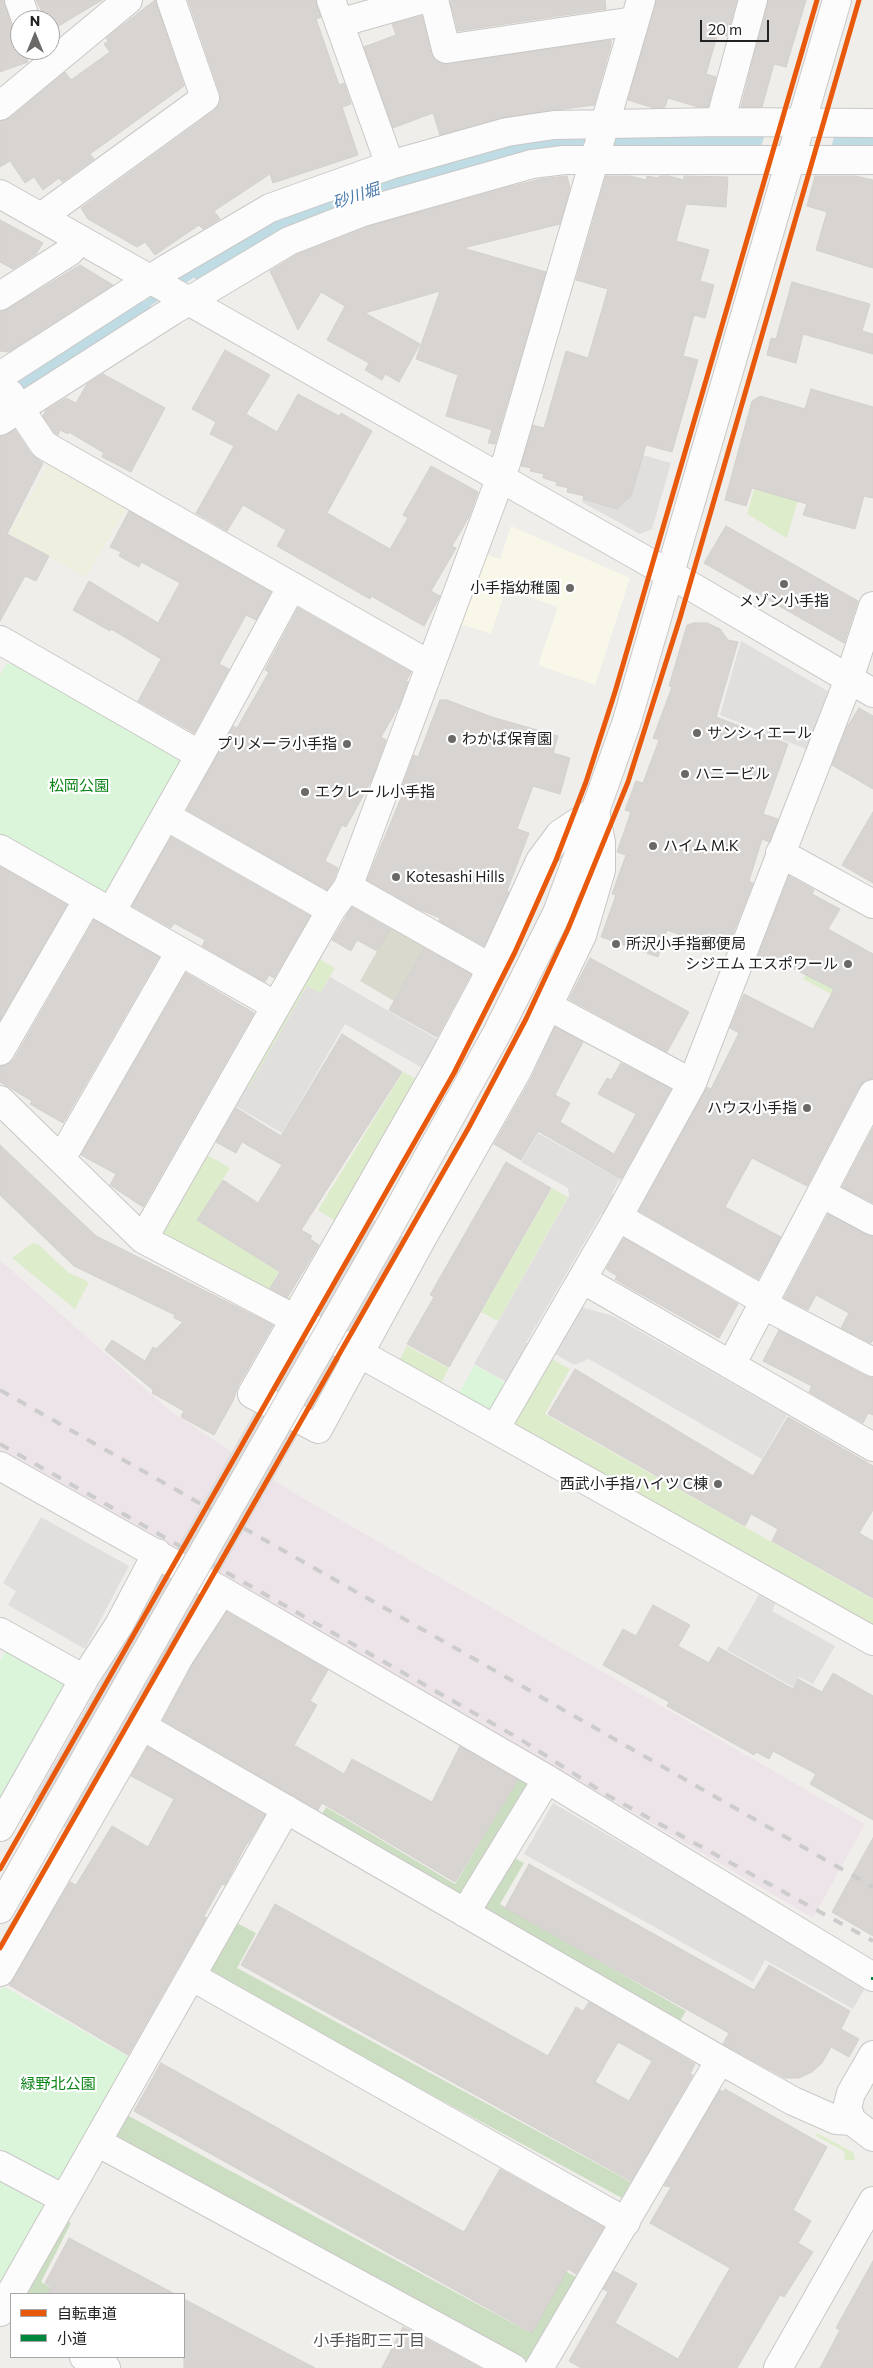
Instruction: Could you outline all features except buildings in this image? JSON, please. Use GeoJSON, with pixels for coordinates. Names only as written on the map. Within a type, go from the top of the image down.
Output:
{"type":"FeatureCollection","features":[{"type":"Feature","properties":{"kind":"street"},"geometry":{"type":"LineString","coordinates":[[60,46],[128,0]]}},
{"type":"Feature","properties":{"kind":"street"},"geometry":{"type":"LineString","coordinates":[[41,217],[205,98],[171,0]]}},
{"type":"Feature","properties":{"kind":"street"},"geometry":{"type":"LineString","coordinates":[[390,165],[335,11],[420,0]]}},
{"type":"Feature","properties":{"kind":"street"},"geometry":{"type":"LineString","coordinates":[[144,1239],[331,910],[348,887],[500,479],[638,11],[446,49],[434,0]]}},
{"type":"Feature","properties":{"kind":"street"},"geometry":{"type":"LineString","coordinates":[[720,122],[753,0]]}},
{"type":"Feature","properties":{"kind":"street"},"geometry":{"type":"LineString","coordinates":[[0,1909],[388,1229],[497,1033],[557,913],[596,811],[626,724],[837,0]]}},
{"type":"Feature","properties":{"kind":"street"},"geometry":{"type":"LineString","coordinates":[[0,106],[40,60]]}},
{"type":"Feature","properties":{"kind":"street"},"geometry":{"type":"LineString","coordinates":[[430,665],[44,445],[10,415],[0,377],[149,280],[270,208],[390,165],[507,132],[554,125],[720,122],[873,123]]}},
{"type":"Feature","properties":{"kind":"street"},"geometry":{"type":"LineString","coordinates":[[10,415],[187,302],[289,241],[363,212],[532,164],[564,160],[873,160]]}},
{"type":"Feature","properties":{"kind":"street"},"geometry":{"type":"LineString","coordinates":[[0,194],[187,302],[670,574],[873,693]]}},
{"type":"Feature","properties":{"kind":"street"},"geometry":{"type":"LineString","coordinates":[[0,294],[69,252],[80,240]]}},
{"type":"Feature","properties":{"kind":"street"},"geometry":{"type":"LineString","coordinates":[[111,912],[200,755],[292,586]]}},
{"type":"Feature","properties":{"kind":"street"},"geometry":{"type":"LineString","coordinates":[[495,1429],[618,1217],[692,1083],[849,679],[873,606]]}},
{"type":"Feature","properties":{"kind":"street"},"geometry":{"type":"LineString","coordinates":[[3,650],[200,755]]}},
{"type":"Feature","properties":{"kind":"street"},"geometry":{"type":"LineString","coordinates":[[596,811],[601,844],[601,870],[582,935],[550,1007],[517,1071],[318,1429],[252,1394],[440,1066],[491,968],[540,861],[560,834],[596,811]]}},
{"type":"Feature","properties":{"kind":"street"},"geometry":{"type":"LineString","coordinates":[[166,816],[331,910]]}},
{"type":"Feature","properties":{"kind":"street"},"geometry":{"type":"LineString","coordinates":[[0,849],[276,1006]]}},
{"type":"Feature","properties":{"kind":"street"},"geometry":{"type":"LineString","coordinates":[[780,853],[873,904]]}},
{"type":"Feature","properties":{"kind":"street"},"geometry":{"type":"LineString","coordinates":[[348,887],[491,968]]}},
{"type":"Feature","properties":{"kind":"street"},"geometry":{"type":"LineString","coordinates":[[0,1050],[88,899]]}},
{"type":"Feature","properties":{"kind":"street"},"geometry":{"type":"LineString","coordinates":[[61,1160],[180,952]]}},
{"type":"Feature","properties":{"kind":"street"},"geometry":{"type":"LineString","coordinates":[[550,1007],[692,1083]]}},
{"type":"Feature","properties":{"kind":"street"},"geometry":{"type":"LineString","coordinates":[[731,1365],[762,1302],[873,1094]]}},
{"type":"Feature","properties":{"kind":"street"},"geometry":{"type":"LineString","coordinates":[[0,1100],[144,1239],[296,1318],[873,1641]]}},
{"type":"Feature","properties":{"kind":"street"},"geometry":{"type":"LineString","coordinates":[[821,1194],[873,1221]]}},
{"type":"Feature","properties":{"kind":"street"},"geometry":{"type":"LineString","coordinates":[[618,1217],[762,1302],[873,1362]]}},
{"type":"Feature","properties":{"kind":"street"},"geometry":{"type":"LineString","coordinates":[[582,1279],[873,1446]]}},
{"type":"Feature","properties":{"kind":"street"},"geometry":{"type":"LineString","coordinates":[[0,1466],[222,1590],[547,1779],[872,1977]]}},
{"type":"Feature","properties":{"kind":"street"},"geometry":{"type":"LineString","coordinates":[[0,1827],[84,1679],[119,1625],[157,1554]]}},
{"type":"Feature","properties":{"kind":"street"},"geometry":{"type":"LineString","coordinates":[[0,1972],[142,1726],[178,1659],[222,1590]]}},
{"type":"Feature","properties":{"kind":"street"},"geometry":{"type":"LineString","coordinates":[[0,1632],[84,1679]]}},
{"type":"Feature","properties":{"kind":"street"},"geometry":{"type":"LineString","coordinates":[[142,1726],[720,2060],[794,2101],[836,2120],[863,2129]]}},
{"type":"Feature","properties":{"kind":"street"},"geometry":{"type":"LineString","coordinates":[[465,1913],[547,1779]]}},
{"type":"Feature","properties":{"kind":"street"},"geometry":{"type":"LineString","coordinates":[[11,2293],[286,1810]]}},
{"type":"Feature","properties":{"kind":"street"},"geometry":{"type":"LineString","coordinates":[[191,1976],[626,2222]]}},
{"type":"Feature","properties":{"kind":"street"},"geometry":{"type":"LineString","coordinates":[[863,2129],[847,2108],[851,2093],[873,2055]]}},
{"type":"Feature","properties":{"kind":"street"},"geometry":{"type":"LineString","coordinates":[[539,2368],[720,2060]]}},
{"type":"Feature","properties":{"kind":"street"},"geometry":{"type":"LineString","coordinates":[[97,2142],[513,2368]]}},
{"type":"Feature","properties":{"kind":"street"},"geometry":{"type":"LineString","coordinates":[[0,2164],[64,2199]]}},
{"type":"Feature","properties":{"kind":"street"},"geometry":{"type":"LineString","coordinates":[[778,2368],[873,2201]]}},
{"type":"Feature","properties":{"kind":"street"},"geometry":{"type":"LineString","coordinates":[[0,2313],[10,2295]]}},
{"type":"Feature","properties":{"kind":"street"},"geometry":{"type":"LineString","coordinates":[[86,2358],[106,2368]]}},
{"type":"Feature","properties":{"kind":"shaded area"},"geometry":{"type":"Polygon","coordinates":[[[643,455],[671,463],[652,529],[640,534],[582,502],[583,499],[617,509],[631,496],[643,455]]]}},
{"type":"Feature","properties":{"kind":"shaded area"},"geometry":{"type":"Polygon","coordinates":[[[511,526],[630,578],[595,685],[538,665],[558,607],[506,589],[491,634],[454,622],[479,552],[500,559],[511,526]]]}},
{"type":"Feature","properties":{"kind":"shaded area"},"geometry":{"type":"Polygon","coordinates":[[[741,641],[831,693],[808,750],[720,715],[741,641]]]}},
{"type":"Feature","properties":{"kind":"shaded area"},"geometry":{"type":"Polygon","coordinates":[[[392,925],[426,944],[394,1001],[360,981],[392,925]]]}},
{"type":"Feature","properties":{"kind":"shaded area"},"geometry":{"type":"Polygon","coordinates":[[[330,977],[442,1042],[426,1070],[345,1024],[282,1133],[232,1104],[243,1085],[249,1087],[307,986],[320,993],[330,977]]]}},
{"type":"Feature","properties":{"kind":"shaded area"},"geometry":{"type":"Polygon","coordinates":[[[538,1133],[620,1179],[612,1193],[617,1197],[606,1216],[601,1214],[526,1343],[534,1344],[510,1384],[474,1364],[569,1196],[568,1188],[521,1162],[538,1133]]]}},
{"type":"Feature","properties":{"kind":"shaded area"},"geometry":{"type":"Polygon","coordinates":[[[0,1260],[170,1411],[289,1490],[865,1824],[813,1918],[463,1713],[355,1661],[0,1458],[0,1260]]]}},
{"type":"Feature","properties":{"kind":"shaded area"},"geometry":{"type":"Polygon","coordinates":[[[581,1307],[613,1316],[787,1415],[762,1459],[589,1359],[574,1365],[555,1354],[581,1307]]]}},
{"type":"Feature","properties":{"kind":"shaded area"},"geometry":{"type":"Polygon","coordinates":[[[41,1517],[129,1566],[85,1649],[8,1605],[16,1591],[3,1583],[41,1517]]]}},
{"type":"Feature","properties":{"kind":"shaded area"},"geometry":{"type":"Polygon","coordinates":[[[761,1591],[777,1600],[772,1611],[835,1646],[813,1684],[799,1677],[793,1687],[727,1650],[761,1591]]]}},
{"type":"Feature","properties":{"kind":"shaded area"},"geometry":{"type":"Polygon","coordinates":[[[553,1803],[866,1986],[853,2009],[765,1960],[753,1982],[524,1854],[553,1803]]]}},
{"type":"Feature","properties":{"kind":"green space"},"geometry":{"type":"Polygon","coordinates":[[[811,454],[787,538],[747,514],[754,489],[795,500],[811,454]]]}},
{"type":"Feature","properties":{"kind":"green space"},"geometry":{"type":"Polygon","coordinates":[[[50,461],[128,505],[86,577],[9,534],[50,461]]]}},
{"type":"Feature","properties":{"kind":"green space","name":"松岡公園"},"geometry":{"type":"Polygon","coordinates":[[[19,660],[180,751],[184,762],[111,891],[101,894],[0,836],[0,675],[6,665],[19,660]]]}},
{"type":"Feature","properties":{"kind":"green space"},"geometry":{"type":"Polygon","coordinates":[[[316,957],[335,968],[320,993],[307,986],[249,1088],[243,1085],[316,957]]]}},
{"type":"Feature","properties":{"kind":"green space"},"geometry":{"type":"Polygon","coordinates":[[[809,970],[867,1013],[803,979],[809,970]]]}},
{"type":"Feature","properties":{"kind":"green space"},"geometry":{"type":"Polygon","coordinates":[[[403,1072],[419,1080],[339,1223],[318,1210],[403,1072]]]}},
{"type":"Feature","properties":{"kind":"green space"},"geometry":{"type":"Polygon","coordinates":[[[204,1153],[230,1168],[197,1220],[279,1272],[270,1288],[295,1300],[287,1302],[164,1242],[160,1229],[204,1153]]]}},
{"type":"Feature","properties":{"kind":"green space"},"geometry":{"type":"Polygon","coordinates":[[[552,1188],[568,1197],[498,1321],[481,1312],[552,1188]]]}},
{"type":"Feature","properties":{"kind":"green space"},"geometry":{"type":"Polygon","coordinates":[[[33,1243],[39,1245],[69,1273],[89,1282],[75,1309],[12,1258],[33,1243]]]}},
{"type":"Feature","properties":{"kind":"green space"},"geometry":{"type":"Polygon","coordinates":[[[407,1346],[449,1368],[440,1385],[398,1363],[407,1346]]]}},
{"type":"Feature","properties":{"kind":"green space"},"geometry":{"type":"Polygon","coordinates":[[[548,1357],[570,1369],[545,1414],[873,1599],[873,1632],[517,1428],[514,1417],[548,1357]]]}},
{"type":"Feature","properties":{"kind":"green space"},"geometry":{"type":"Polygon","coordinates":[[[475,1365],[510,1385],[497,1409],[485,1411],[458,1395],[475,1365]]]}},
{"type":"Feature","properties":{"kind":"green space"},"geometry":{"type":"Polygon","coordinates":[[[9,1644],[72,1681],[0,1809],[0,1661],[9,1644]]]}},
{"type":"Feature","properties":{"kind":"green space"},"geometry":{"type":"Polygon","coordinates":[[[520,1776],[529,1782],[459,1898],[321,1816],[326,1807],[455,1884],[520,1776]]]}},
{"type":"Feature","properties":{"kind":"green space"},"geometry":{"type":"Polygon","coordinates":[[[513,1857],[524,1863],[500,1904],[686,2011],[680,2021],[484,1907],[513,1857]]]}},
{"type":"Feature","properties":{"kind":"green space"},"geometry":{"type":"Polygon","coordinates":[[[229,1919],[256,1933],[237,1968],[631,2182],[622,2198],[201,1970],[229,1919]]]}},
{"type":"Feature","properties":{"kind":"green space","name":"緑野北公園"},"geometry":{"type":"Polygon","coordinates":[[[3,1986],[138,2062],[63,2193],[0,2157],[0,1991],[3,1986]]]}},
{"type":"Feature","properties":{"kind":"green space"},"geometry":{"type":"Polygon","coordinates":[[[127,2115],[529,2332],[563,2270],[580,2279],[534,2364],[114,2139],[127,2115]]]}},
{"type":"Feature","properties":{"kind":"green space"},"geometry":{"type":"Polygon","coordinates":[[[817,2133],[854,2153],[855,2160],[845,2160],[844,2151],[816,2136],[817,2133]]]}},
{"type":"Feature","properties":{"kind":"green space"},"geometry":{"type":"Polygon","coordinates":[[[0,2176],[47,2202],[0,2286],[0,2176]]]}},
{"type":"Feature","properties":{"kind":"green space"},"geometry":{"type":"Polygon","coordinates":[[[62,2219],[71,2223],[41,2282],[51,2288],[48,2293],[23,2293],[62,2219]]]}},
{"type":"Feature","properties":{"kind":"water"},"geometry":{"type":"Polygon","coordinates":[[[836,130],[873,130],[873,148],[831,148],[836,130]]]}},
{"type":"Feature","properties":{"kind":"water"},"geometry":{"type":"Polygon","coordinates":[[[766,132],[760,149],[608,152],[612,133],[766,132]]]}},
{"type":"Feature","properties":{"kind":"water"},"geometry":{"type":"Polygon","coordinates":[[[590,133],[584,152],[200,281],[183,272],[291,210],[526,137],[590,133]]]}},
{"type":"Feature","properties":{"kind":"water"},"geometry":{"type":"Polygon","coordinates":[[[138,300],[155,309],[24,391],[15,378],[138,300]]]}},
{"type":"Feature","properties":{"kind":"pier"},"geometry":{"type":"Polygon","coordinates":[[[366,1216],[409,1240],[72,1832],[29,1808],[366,1216]]]}},
{"type":"Feature","properties":{"kind":"waterway","name":"砂川堀"},"geometry":{"type":"LineString","coordinates":[[175,286],[197,271]]}},
{"type":"Feature","properties":{"kind":"waterway","name":"砂川堀"},"geometry":{"type":"LineString","coordinates":[[139,309],[163,293]]}},
{"type":"Feature","properties":{"kind":"railway"},"geometry":{"type":"LineString","coordinates":[[0,1390],[873,1887]]}},
{"type":"Feature","properties":{"kind":"railway"},"geometry":{"type":"LineString","coordinates":[[0,1444],[520,1739],[607,1795],[873,1941]]}},
{"type":"Feature","properties":{"kind":"cycle path"},"geometry":{"type":"LineString","coordinates":[[0,1869],[454,1073],[515,952],[556,860],[586,782],[615,692],[817,0]]}},
{"type":"Feature","properties":{"kind":"cycle path"},"geometry":{"type":"LineString","coordinates":[[0,1948],[469,1127],[526,1019],[568,929],[628,782],[680,618],[859,0]]}},
{"type":"Feature","properties":{"kind":"place","name":"メゾン小手指"},"geometry":{"type":"Point","coordinates":[784,584]}},
{"type":"Feature","properties":{"kind":"place","name":"小手指幼稚園"},"geometry":{"type":"Point","coordinates":[570,588]}},
{"type":"Feature","properties":{"kind":"place","name":"サンシィエール"},"geometry":{"type":"Point","coordinates":[697,733]}},
{"type":"Feature","properties":{"kind":"place","name":"わかば保育園"},"geometry":{"type":"Point","coordinates":[452,739]}},
{"type":"Feature","properties":{"kind":"place","name":"プリメーラ小手指"},"geometry":{"type":"Point","coordinates":[347,744]}},
{"type":"Feature","properties":{"kind":"place","name":"ハニービル"},"geometry":{"type":"Point","coordinates":[685,774]}},
{"type":"Feature","properties":{"kind":"place","name":"エクレール小手指"},"geometry":{"type":"Point","coordinates":[305,792]}},
{"type":"Feature","properties":{"kind":"place","name":"ハイム M.K"},"geometry":{"type":"Point","coordinates":[653,846]}},
{"type":"Feature","properties":{"kind":"place","name":"Kotesashi Hills"},"geometry":{"type":"Point","coordinates":[396,877]}},
{"type":"Feature","properties":{"kind":"place","name":"所沢小手指郵便局"},"geometry":{"type":"Point","coordinates":[616,944]}},
{"type":"Feature","properties":{"kind":"place","name":"シジエム エスポワール"},"geometry":{"type":"Point","coordinates":[848,964]}},
{"type":"Feature","properties":{"kind":"place","name":"ハウス小手指"},"geometry":{"type":"Point","coordinates":[807,1108]}},
{"type":"Feature","properties":{"kind":"place","name":"西武小手指ハイツ C棟"},"geometry":{"type":"Point","coordinates":[718,1484]}},
{"type":"Feature","properties":{"kind":"district","name":"小手指町三丁目"},"geometry":{"type":"Point","coordinates":[369,2341]}}]}
